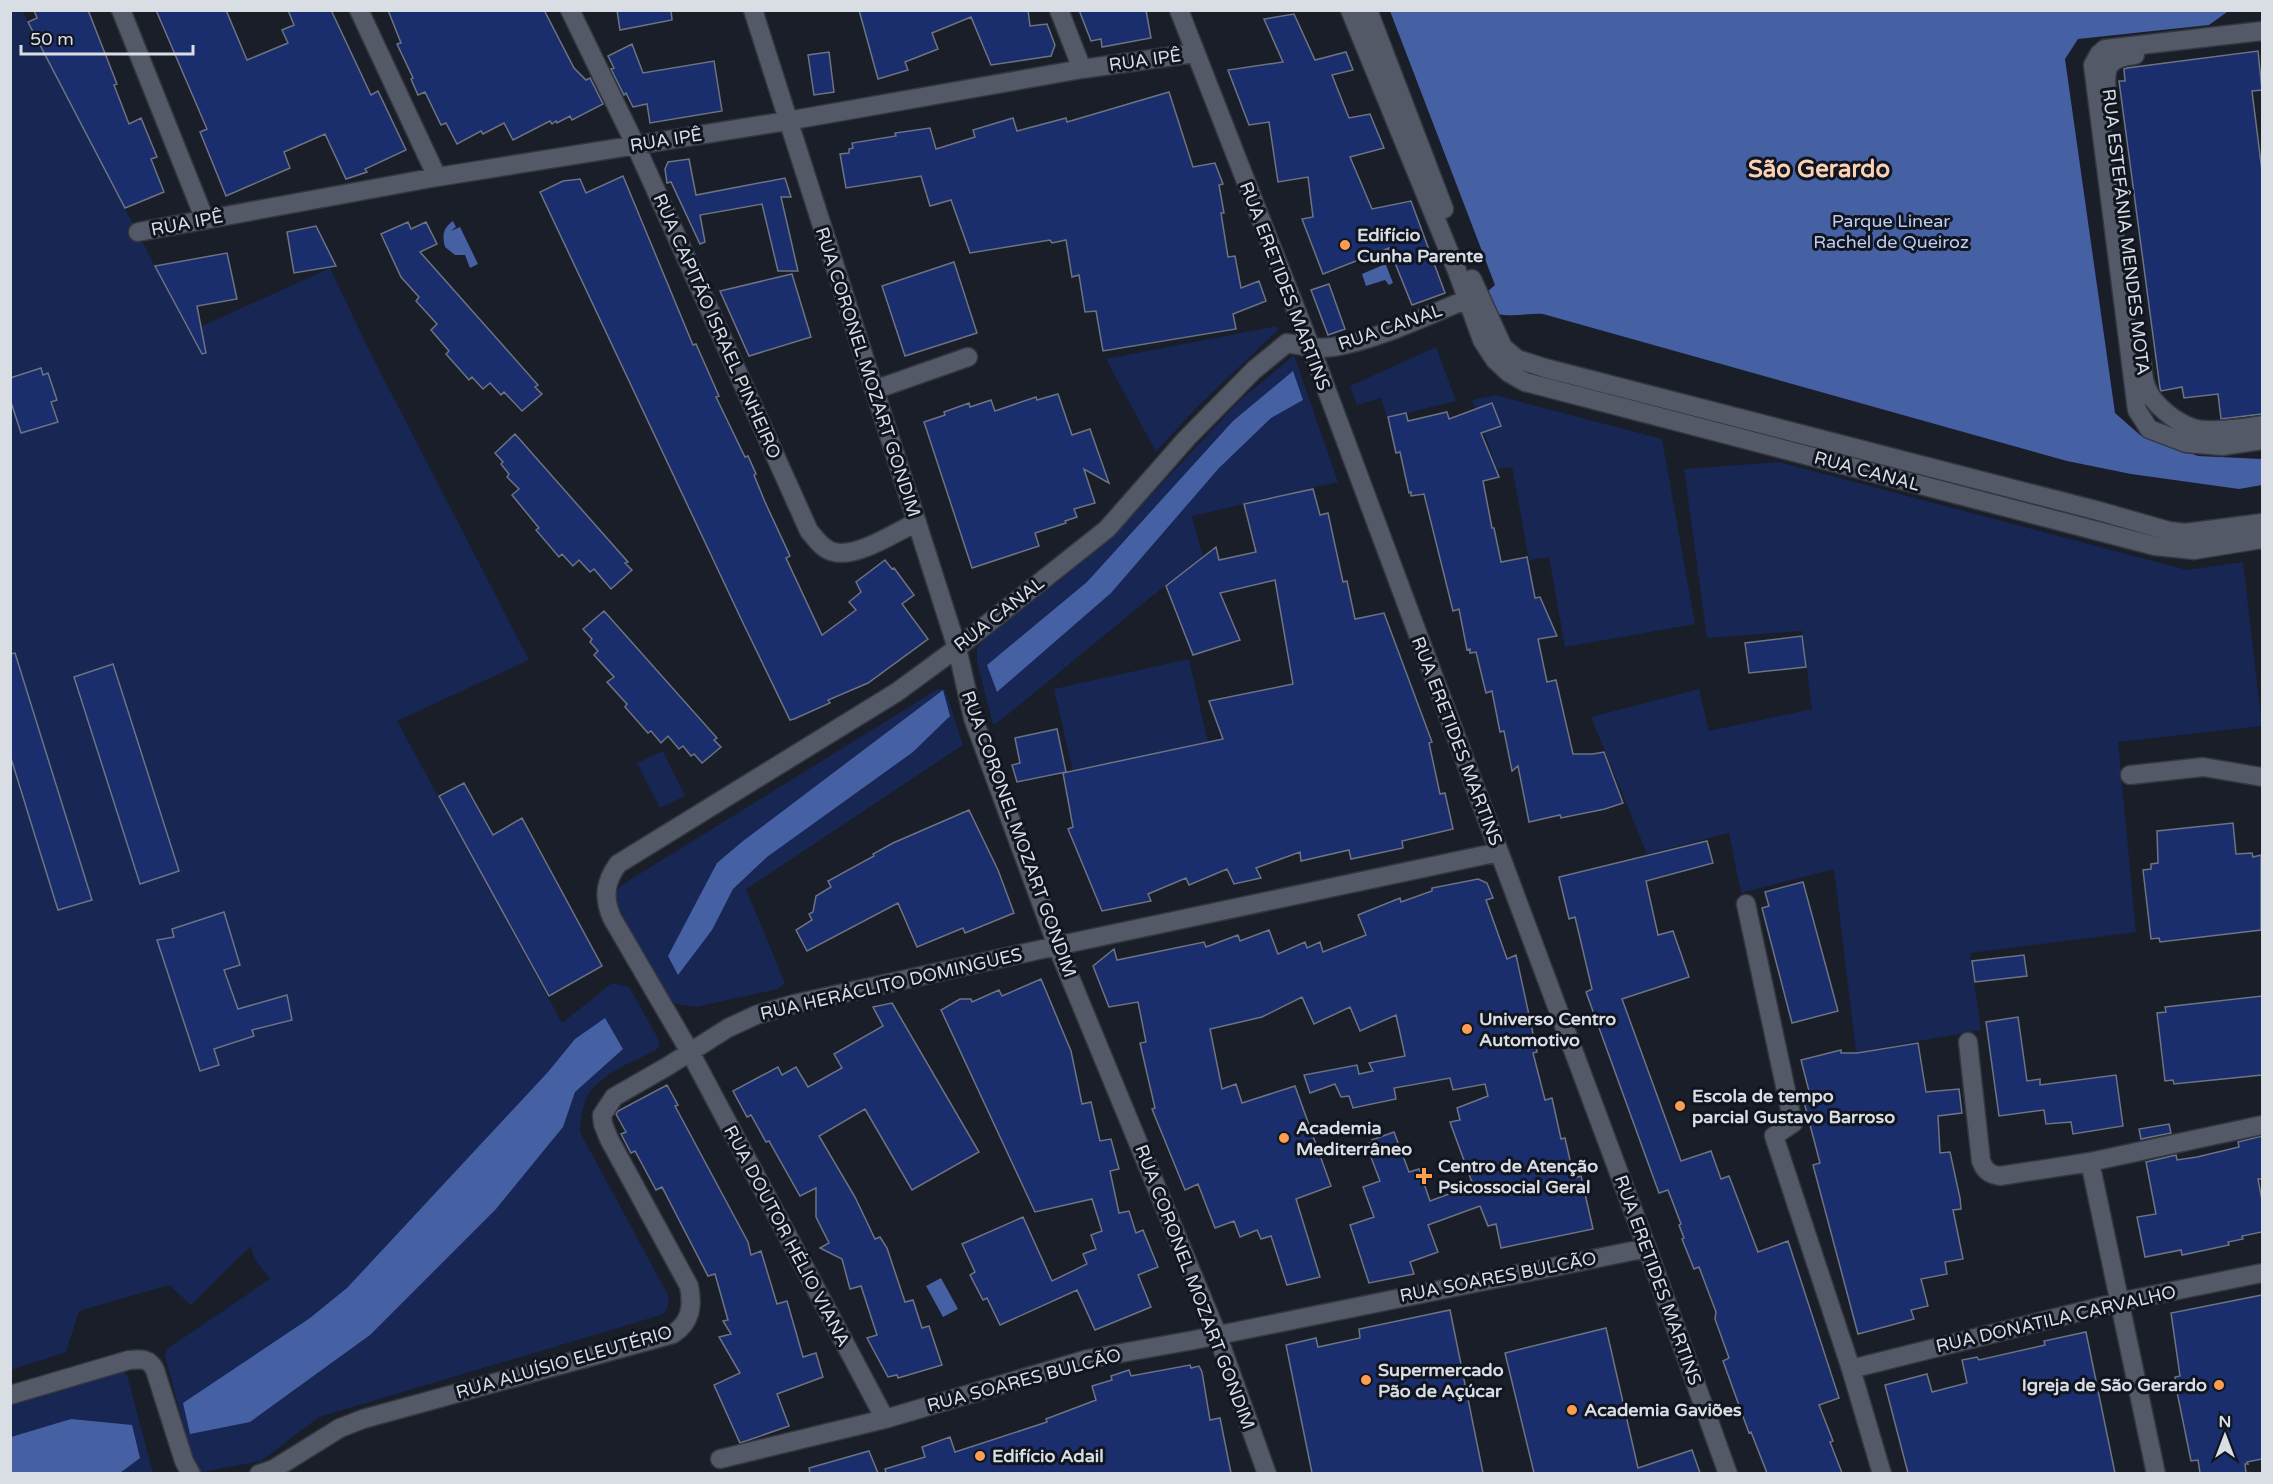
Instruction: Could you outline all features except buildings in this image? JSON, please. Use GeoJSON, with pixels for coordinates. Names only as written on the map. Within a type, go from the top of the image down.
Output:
{"type":"FeatureCollection","features":[{"type":"Feature","properties":{"kind":"street"},"geometry":{"type":"LineString","coordinates":[[121,10],[205,220]]}},
{"type":"Feature","properties":{"kind":"street"},"geometry":{"type":"LineString","coordinates":[[359,10],[437,177]]}},
{"type":"Feature","properties":{"kind":"street","name":"RUA CAPITÃO ISRAEL PINHEIRO"},"geometry":{"type":"LineString","coordinates":[[570,10],[635,144],[809,531],[821,545],[832,552],[847,553],[864,548],[917,522]]}},
{"type":"Feature","properties":{"kind":"street","name":"RUA CORONEL MOZART GONDIM"},"geometry":{"type":"LineString","coordinates":[[753,10],[957,648],[974,718],[1056,946],[1216,1334],[1267,1473]]}},
{"type":"Feature","properties":{"kind":"street"},"geometry":{"type":"LineString","coordinates":[[1059,10],[1082,69]]}},
{"type":"Feature","properties":{"kind":"street","name":"RUA ERETIDES MARTINS"},"geometry":{"type":"LineString","coordinates":[[1179,10],[1311,348],[1647,1248],[1728,1473]]}},
{"type":"Feature","properties":{"kind":"street"},"geometry":{"type":"LineString","coordinates":[[1350,10],[1468,299]]}},
{"type":"Feature","properties":{"kind":"street"},"geometry":{"type":"LineString","coordinates":[[1368,10],[1477,292],[1503,347],[1517,359],[2099,510],[2169,531],[2185,533],[2262,523]]}},
{"type":"Feature","properties":{"kind":"street"},"geometry":{"type":"LineString","coordinates":[[2262,31],[2105,49],[2098,54],[2093,65],[2137,410],[2149,429],[2186,443],[2222,446],[2262,440]]}},
{"type":"Feature","properties":{"kind":"street","name":"RUA ESTEFÂNIA MENDES MOTA"},"geometry":{"type":"LineString","coordinates":[[2262,41],[2122,57],[2112,61],[2106,73],[2145,385],[2152,400],[2193,428],[2239,429],[2262,425]]}},
{"type":"Feature","properties":{"kind":"street","name":"RUA IPÊ"},"geometry":{"type":"LineString","coordinates":[[138,232],[437,177],[787,121],[1082,69],[1195,53]]}},
{"type":"Feature","properties":{"kind":"street","name":"RUA CANAL"},"geometry":{"type":"LineString","coordinates":[[690,1052],[612,918],[606,898],[607,886],[610,875],[618,864],[897,692],[957,648],[1107,529],[1172,454],[1273,353],[1287,343],[1311,348],[1332,347],[1354,342],[1468,299],[1482,340],[1495,360],[1509,373],[1525,382],[2155,546],[2194,550],[2262,539]]}},
{"type":"Feature","properties":{"kind":"street"},"geometry":{"type":"LineString","coordinates":[[874,390],[968,357]]}},
{"type":"Feature","properties":{"kind":"street"},"geometry":{"type":"LineString","coordinates":[[2130,775],[2203,767],[2262,777]]}},
{"type":"Feature","properties":{"kind":"street","name":"RUA HERÁCLITO DOMINGUES"},"geometry":{"type":"LineString","coordinates":[[690,1052],[728,1028],[756,1015],[1056,946],[1499,852]]}},
{"type":"Feature","properties":{"kind":"street"},"geometry":{"type":"LineString","coordinates":[[1746,904],[1793,1123],[1774,1136],[1851,1369],[1882,1473]]}},
{"type":"Feature","properties":{"kind":"street"},"geometry":{"type":"LineString","coordinates":[[1968,1042],[1981,1161],[1984,1169],[1991,1174],[2000,1176],[2090,1162],[2262,1125]]}},
{"type":"Feature","properties":{"kind":"street","name":"RUA DOUTOR HÉLIO VIANA"},"geometry":{"type":"LineString","coordinates":[[690,1052],[885,1419]]}},
{"type":"Feature","properties":{"kind":"street","name":"RUA ALUÍSIO ELEUTÉRIO"},"geometry":{"type":"LineString","coordinates":[[259,1473],[274,1469],[340,1428],[363,1419],[673,1334],[681,1329],[692,1310],[689,1286],[609,1138],[603,1124],[602,1114],[614,1097],[690,1052]]}},
{"type":"Feature","properties":{"kind":"street"},"geometry":{"type":"LineString","coordinates":[[2090,1162],[2156,1473]]}},
{"type":"Feature","properties":{"kind":"street","name":"RUA SOARES BULCÃO"},"geometry":{"type":"LineString","coordinates":[[720,1459],[885,1419],[1083,1360],[1194,1340],[1647,1248]]}},
{"type":"Feature","properties":{"kind":"street","name":"RUA DONATILA CARVALHO"},"geometry":{"type":"LineString","coordinates":[[1851,1369],[2119,1302],[2262,1273]]}},
{"type":"Feature","properties":{"kind":"street"},"geometry":{"type":"LineString","coordinates":[[10,1395],[129,1360],[145,1360],[152,1363],[184,1461],[191,1473]]}},
{"type":"Feature","properties":{"kind":"shaded area"},"geometry":{"type":"Polygon","coordinates":[[[22,10],[189,332],[330,268],[369,350],[529,660],[397,721],[562,1023],[612,983],[629,987],[659,1040],[656,1050],[609,1075],[593,1088],[584,1103],[580,1132],[668,1295],[668,1306],[661,1315],[319,1417],[261,1461],[202,1472],[196,1471],[165,1356],[167,1349],[270,1279],[254,1258],[251,1246],[191,1305],[169,1285],[79,1311],[66,1352],[11,1370],[10,11],[22,10]]]}},
{"type":"Feature","properties":{"kind":"shaded area","name":"Parque Linear Rachel de Queiroz"},"geometry":{"type":"Polygon","coordinates":[[[1390,11],[2234,11],[2227,12],[2209,25],[2078,39],[2065,59],[2115,413],[2140,435],[2198,456],[2262,459],[2262,485],[2239,489],[2131,474],[2067,461],[1543,314],[1494,313],[1487,292],[1495,285],[1390,11]]]}},
{"type":"Feature","properties":{"kind":"shaded area"},"geometry":{"type":"Polygon","coordinates":[[[453,221],[456,227],[451,231],[460,227],[478,264],[470,268],[465,255],[455,255],[445,247],[444,232],[453,221]]]}},
{"type":"Feature","properties":{"kind":"shaded area"},"geometry":{"type":"Polygon","coordinates":[[[1386,265],[1393,283],[1389,285],[1385,280],[1366,286],[1362,274],[1386,265]]]}},
{"type":"Feature","properties":{"kind":"shaded area"},"geometry":{"type":"Polygon","coordinates":[[[1277,326],[1277,331],[1196,408],[1156,452],[1106,359],[1277,326]]]}},
{"type":"Feature","properties":{"kind":"shaded area"},"geometry":{"type":"Polygon","coordinates":[[[1436,347],[1456,401],[1387,418],[1381,398],[1357,405],[1350,386],[1436,347]]]}},
{"type":"Feature","properties":{"kind":"shaded area"},"geometry":{"type":"Polygon","coordinates":[[[1294,355],[1338,482],[1192,516],[1203,557],[993,725],[977,662],[977,648],[991,632],[1109,540],[1239,401],[1294,355]]]}},
{"type":"Feature","properties":{"kind":"shaded area"},"geometry":{"type":"Polygon","coordinates":[[[1293,371],[1303,400],[1271,418],[1219,468],[1111,593],[997,692],[987,665],[1087,582],[1233,421],[1293,371]]]}},
{"type":"Feature","properties":{"kind":"shaded area"},"geometry":{"type":"Polygon","coordinates":[[[1495,395],[1662,439],[1695,624],[1565,647],[1549,557],[1529,560],[1512,467],[1497,469],[1472,400],[1495,395]]]}},
{"type":"Feature","properties":{"kind":"shaded area"},"geometry":{"type":"Polygon","coordinates":[[[1779,462],[2187,570],[2243,562],[2262,726],[2118,742],[2136,932],[1970,953],[1981,1030],[1856,1052],[1834,869],[1741,893],[1729,833],[1647,854],[1591,717],[1699,689],[1709,731],[1812,709],[1802,631],[1707,638],[1684,469],[1779,462]]]}},
{"type":"Feature","properties":{"kind":"shaded area"},"geometry":{"type":"Polygon","coordinates":[[[1189,659],[1208,742],[1073,772],[1054,689],[1189,659]]]}},
{"type":"Feature","properties":{"kind":"shaded area"},"geometry":{"type":"Polygon","coordinates":[[[938,689],[945,690],[963,745],[746,889],[785,983],[778,989],[696,1007],[676,1004],[663,992],[620,916],[616,894],[620,886],[938,689]]]}},
{"type":"Feature","properties":{"kind":"shaded area"},"geometry":{"type":"Polygon","coordinates":[[[943,690],[950,716],[913,752],[767,857],[733,889],[712,930],[678,975],[668,956],[717,863],[943,690]]]}},
{"type":"Feature","properties":{"kind":"shaded area"},"geometry":{"type":"Polygon","coordinates":[[[663,751],[685,796],[660,808],[637,763],[663,751]]]}},
{"type":"Feature","properties":{"kind":"shaded area"},"geometry":{"type":"Polygon","coordinates":[[[605,1018],[623,1049],[575,1092],[563,1127],[496,1209],[370,1335],[250,1422],[190,1434],[183,1403],[310,1318],[347,1288],[548,1072],[575,1039],[605,1018]]]}},
{"type":"Feature","properties":{"kind":"shaded area"},"geometry":{"type":"Polygon","coordinates":[[[941,1278],[958,1309],[943,1317],[926,1286],[941,1278]]]}},
{"type":"Feature","properties":{"kind":"shaded area"},"geometry":{"type":"Polygon","coordinates":[[[122,1371],[127,1375],[153,1473],[11,1473],[10,1403],[122,1371]]]}},
{"type":"Feature","properties":{"kind":"shaded area"},"geometry":{"type":"Polygon","coordinates":[[[71,1419],[132,1425],[140,1458],[120,1473],[11,1473],[11,1437],[71,1419]]]}},
{"type":"Feature","properties":{"kind":"place","name":"Edifício Cunha Parente"},"geometry":{"type":"Point","coordinates":[1345,245]}},
{"type":"Feature","properties":{"kind":"place","name":"Universo Centro Automotivo"},"geometry":{"type":"Point","coordinates":[1467,1029]}},
{"type":"Feature","properties":{"kind":"place","name":"Escola de tempo parcial Gustavo Barroso"},"geometry":{"type":"Point","coordinates":[1680,1106]}},
{"type":"Feature","properties":{"kind":"place","name":"Academia Mediterrâneo"},"geometry":{"type":"Point","coordinates":[1284,1138]}},
{"type":"Feature","properties":{"kind":"place","name":"Centro de Atenção Psicossocial Geral"},"geometry":{"type":"Point","coordinates":[1424,1176]}},
{"type":"Feature","properties":{"kind":"place","name":"Supermercado Pão de Açúcar"},"geometry":{"type":"Point","coordinates":[1366,1380]}},
{"type":"Feature","properties":{"kind":"place","name":"Igreja de São Gerardo"},"geometry":{"type":"Point","coordinates":[2219,1385]}},
{"type":"Feature","properties":{"kind":"place","name":"Academia Gaviões"},"geometry":{"type":"Point","coordinates":[1572,1410]}},
{"type":"Feature","properties":{"kind":"place","name":"Edifício Adail"},"geometry":{"type":"Point","coordinates":[980,1456]}},
{"type":"Feature","properties":{"kind":"district","name":"São Gerardo"},"geometry":{"type":"Point","coordinates":[1819,169]}}]}
